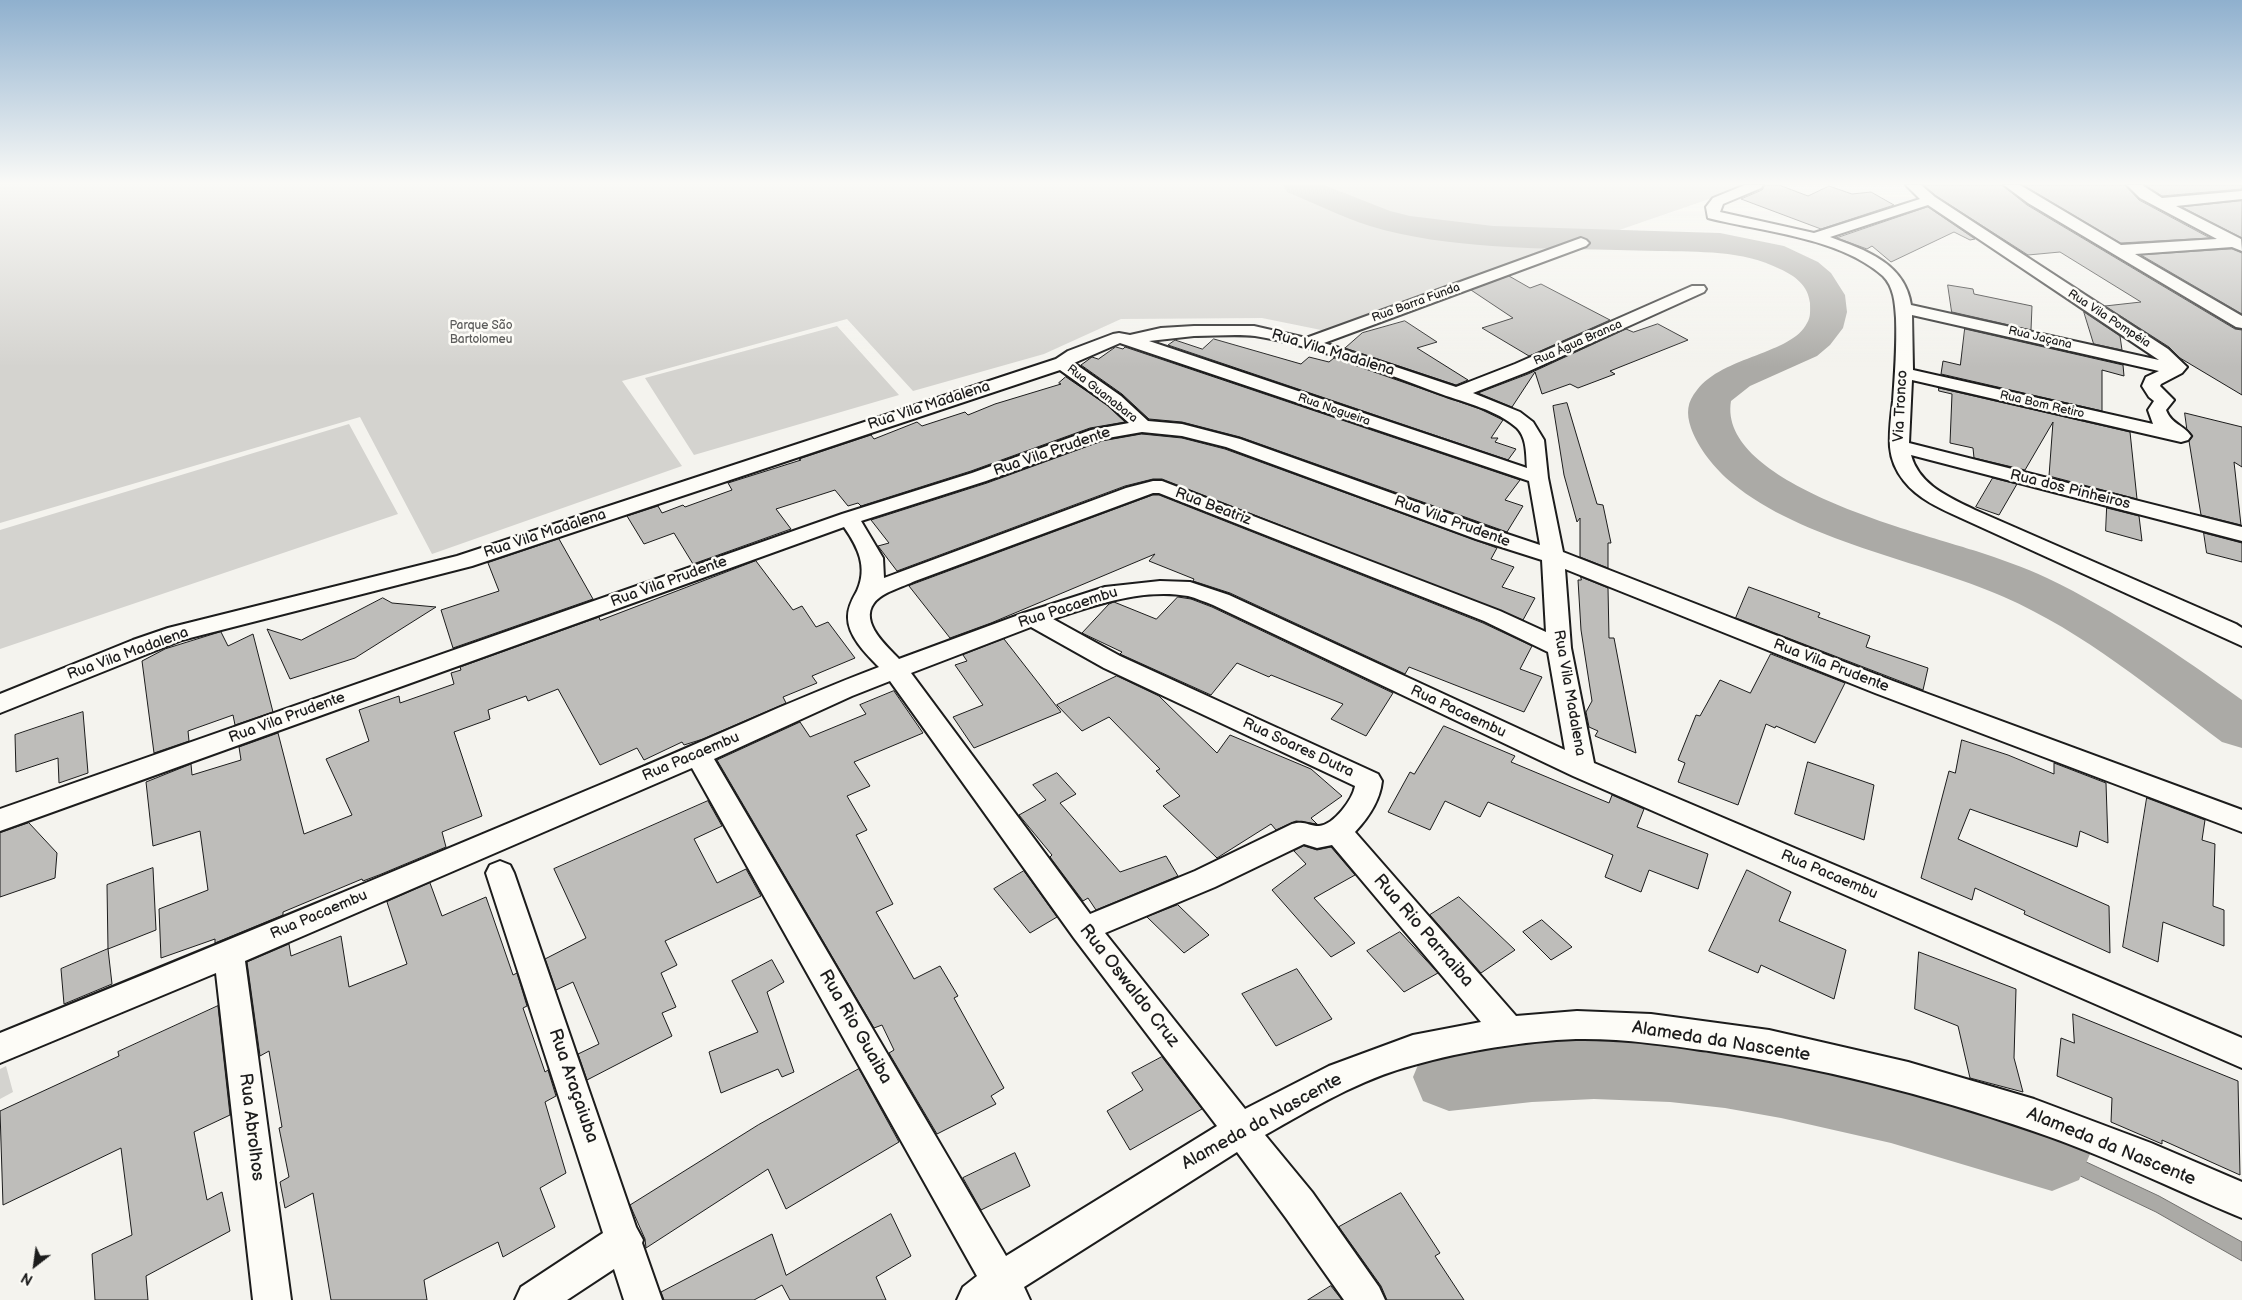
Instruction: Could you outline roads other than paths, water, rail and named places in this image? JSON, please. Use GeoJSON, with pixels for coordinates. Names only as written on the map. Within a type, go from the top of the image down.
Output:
{"type":"FeatureCollection","features":[{"type":"Feature","properties":{"kind":"street","name":"Rua Barra Funda"},"geometry":{"type":"LineString","coordinates":[[1307,343],[1575,246]]}},
{"type":"Feature","properties":{"kind":"street","name":"Via Tronco"},"geometry":{"type":"LineString","coordinates":[[1835,246],[1859,254],[1880,266],[1898,285],[1904,308],[1904,373],[1899,446],[1902,459],[1910,477],[1930,495],[1968,514],[2228,630],[2242,638]]}},
{"type":"Feature","properties":{"kind":"street","name":"Rua Vila Pompéia"},"geometry":{"type":"LineString","coordinates":[[1998,246],[2162,353],[2175,362],[2178,367],[2176,368]]}},
{"type":"Feature","properties":{"kind":"street"},"geometry":{"type":"LineString","coordinates":[[2111,246],[2242,323]]}},
{"type":"Feature","properties":{"kind":"street"},"geometry":{"type":"LineString","coordinates":[[2119,250],[2206,246]]}},
{"type":"Feature","properties":{"kind":"street","name":"Rua Água Branca"},"geometry":{"type":"LineString","coordinates":[[1457,393],[1521,368],[1698,289]]}},
{"type":"Feature","properties":{"kind":"street","name":"Rua Jaçana"},"geometry":{"type":"LineString","coordinates":[[1904,308],[2176,368]]}},
{"type":"Feature","properties":{"kind":"street","name":"Rua Vila Madalena"},"geometry":{"type":"LineString","coordinates":[[0,704],[176,634],[464,561],[1062,363],[1096,345],[1119,338],[1130,340],[1160,333],[1236,330],[1266,332],[1307,343],[1457,393],[1513,416],[1526,426],[1534,440],[1538,478],[1552,556],[1559,648],[1582,769]]}},
{"type":"Feature","properties":{"kind":"street","name":"Rua Nogueira"},"geometry":{"type":"LineString","coordinates":[[1130,340],[1538,478]]}},
{"type":"Feature","properties":{"kind":"street","name":"Rua Guanabara"},"geometry":{"type":"LineString","coordinates":[[1062,363],[1135,417],[1142,426]]}},
{"type":"Feature","properties":{"kind":"street","name":"Rua Bom Retiro"},"geometry":{"type":"LineString","coordinates":[[1904,373],[2181,436],[2162,422],[2157,410],[2166,400],[2155,393],[2151,386],[2152,380],[2176,368]]}},
{"type":"Feature","properties":{"kind":"street","name":"Rua Vila Prudente"},"geometry":{"type":"LineString","coordinates":[[0,820],[849,518],[979,476],[1098,434],[1142,426],[1182,430],[1233,443],[1484,534],[1552,556],[1884,687],[2242,821]]}},
{"type":"Feature","properties":{"kind":"street","name":"Rua dos Pinheiros"},"geometry":{"type":"LineString","coordinates":[[1899,446],[2242,534]]}},
{"type":"Feature","properties":{"kind":"street","name":"Rua Beatriz"},"geometry":{"type":"LineString","coordinates":[[864,600],[889,584],[930,567],[1133,492],[1153,487],[1162,487],[1492,616],[1559,648]]}},
{"type":"Feature","properties":{"kind":"street"},"geometry":{"type":"LineString","coordinates":[[849,518],[870,553],[874,565],[873,581],[864,600],[860,617],[864,634],[895,670]]}},
{"type":"Feature","properties":{"kind":"street","name":"Rua Pacaembu"},"geometry":{"type":"LineString","coordinates":[[0,1048],[229,954],[698,755],[843,690],[1032,618],[1105,594],[1160,588],[1190,589],[1221,600],[1582,769],[2242,1053]]}},
{"type":"Feature","properties":{"kind":"street","name":"Rua Soares Dutra"},"geometry":{"type":"LineString","coordinates":[[1032,618],[1112,662],[1369,781],[1368,795],[1358,811],[1337,831]]}},
{"type":"Feature","properties":{"kind":"street","name":"Rua Oswaldo Cruz"},"geometry":{"type":"LineString","coordinates":[[895,670],[1084,929],[1299,1205],[1366,1300]]}},
{"type":"Feature","properties":{"kind":"street","name":"Rua Rio Guaiba"},"geometry":{"type":"LineString","coordinates":[[698,755],[996,1293]]}},
{"type":"Feature","properties":{"kind":"street"},"geometry":{"type":"LineString","coordinates":[[1084,929],[1206,879],[1302,832],[1318,837],[1337,831]]}},
{"type":"Feature","properties":{"kind":"street","name":"Rua Rio Parnaiba"},"geometry":{"type":"LineString","coordinates":[[1337,831],[1509,1031]]}},
{"type":"Feature","properties":{"kind":"street","name":"Rua Araçaiuba"},"geometry":{"type":"LineString","coordinates":[[500,873],[625,1240],[643,1300]]}},
{"type":"Feature","properties":{"kind":"street","name":"Rua Abrolhos"},"geometry":{"type":"LineString","coordinates":[[229,954],[272,1300]]}},
{"type":"Feature","properties":{"kind":"street","name":"Alameda da Nascente"},"geometry":{"type":"LineString","coordinates":[[996,1293],[1241,1130],[1329,1082],[1413,1050],[1509,1031],[1577,1025],[1652,1028],[1770,1045],[1908,1077],[2034,1115],[2151,1160],[2242,1200]]}},
{"type":"Feature","properties":{"kind":"street"},"geometry":{"type":"LineString","coordinates":[[534,1300],[625,1240]]}},
{"type":"Feature","properties":{"kind":"waterway"},"geometry":{"type":"LineString","coordinates":[[1735,246],[1772,254],[1790,260],[1806,269],[1819,280],[1827,295],[1829,312],[1826,323],[1820,333],[1803,348],[1736,377],[1720,388],[1710,400],[1707,415],[1714,433],[1737,464],[1755,479],[1787,498],[1820,514],[1888,540],[1993,574],[2056,603],[2084,618],[2138,653],[2242,728]]}},
{"type":"Feature","properties":{"kind":"waterway"},"geometry":{"type":"LineString","coordinates":[[1449,1077],[1532,1068],[1574,1066],[1670,1069],[1725,1075],[1781,1083],[1891,1108],[1946,1122],[2052,1154]]}},
{"type":"Feature","properties":{"kind":"park label","name":"Parque São Bartolomeu"},"geometry":{"type":"Point","coordinates":[481,333]}}]}
